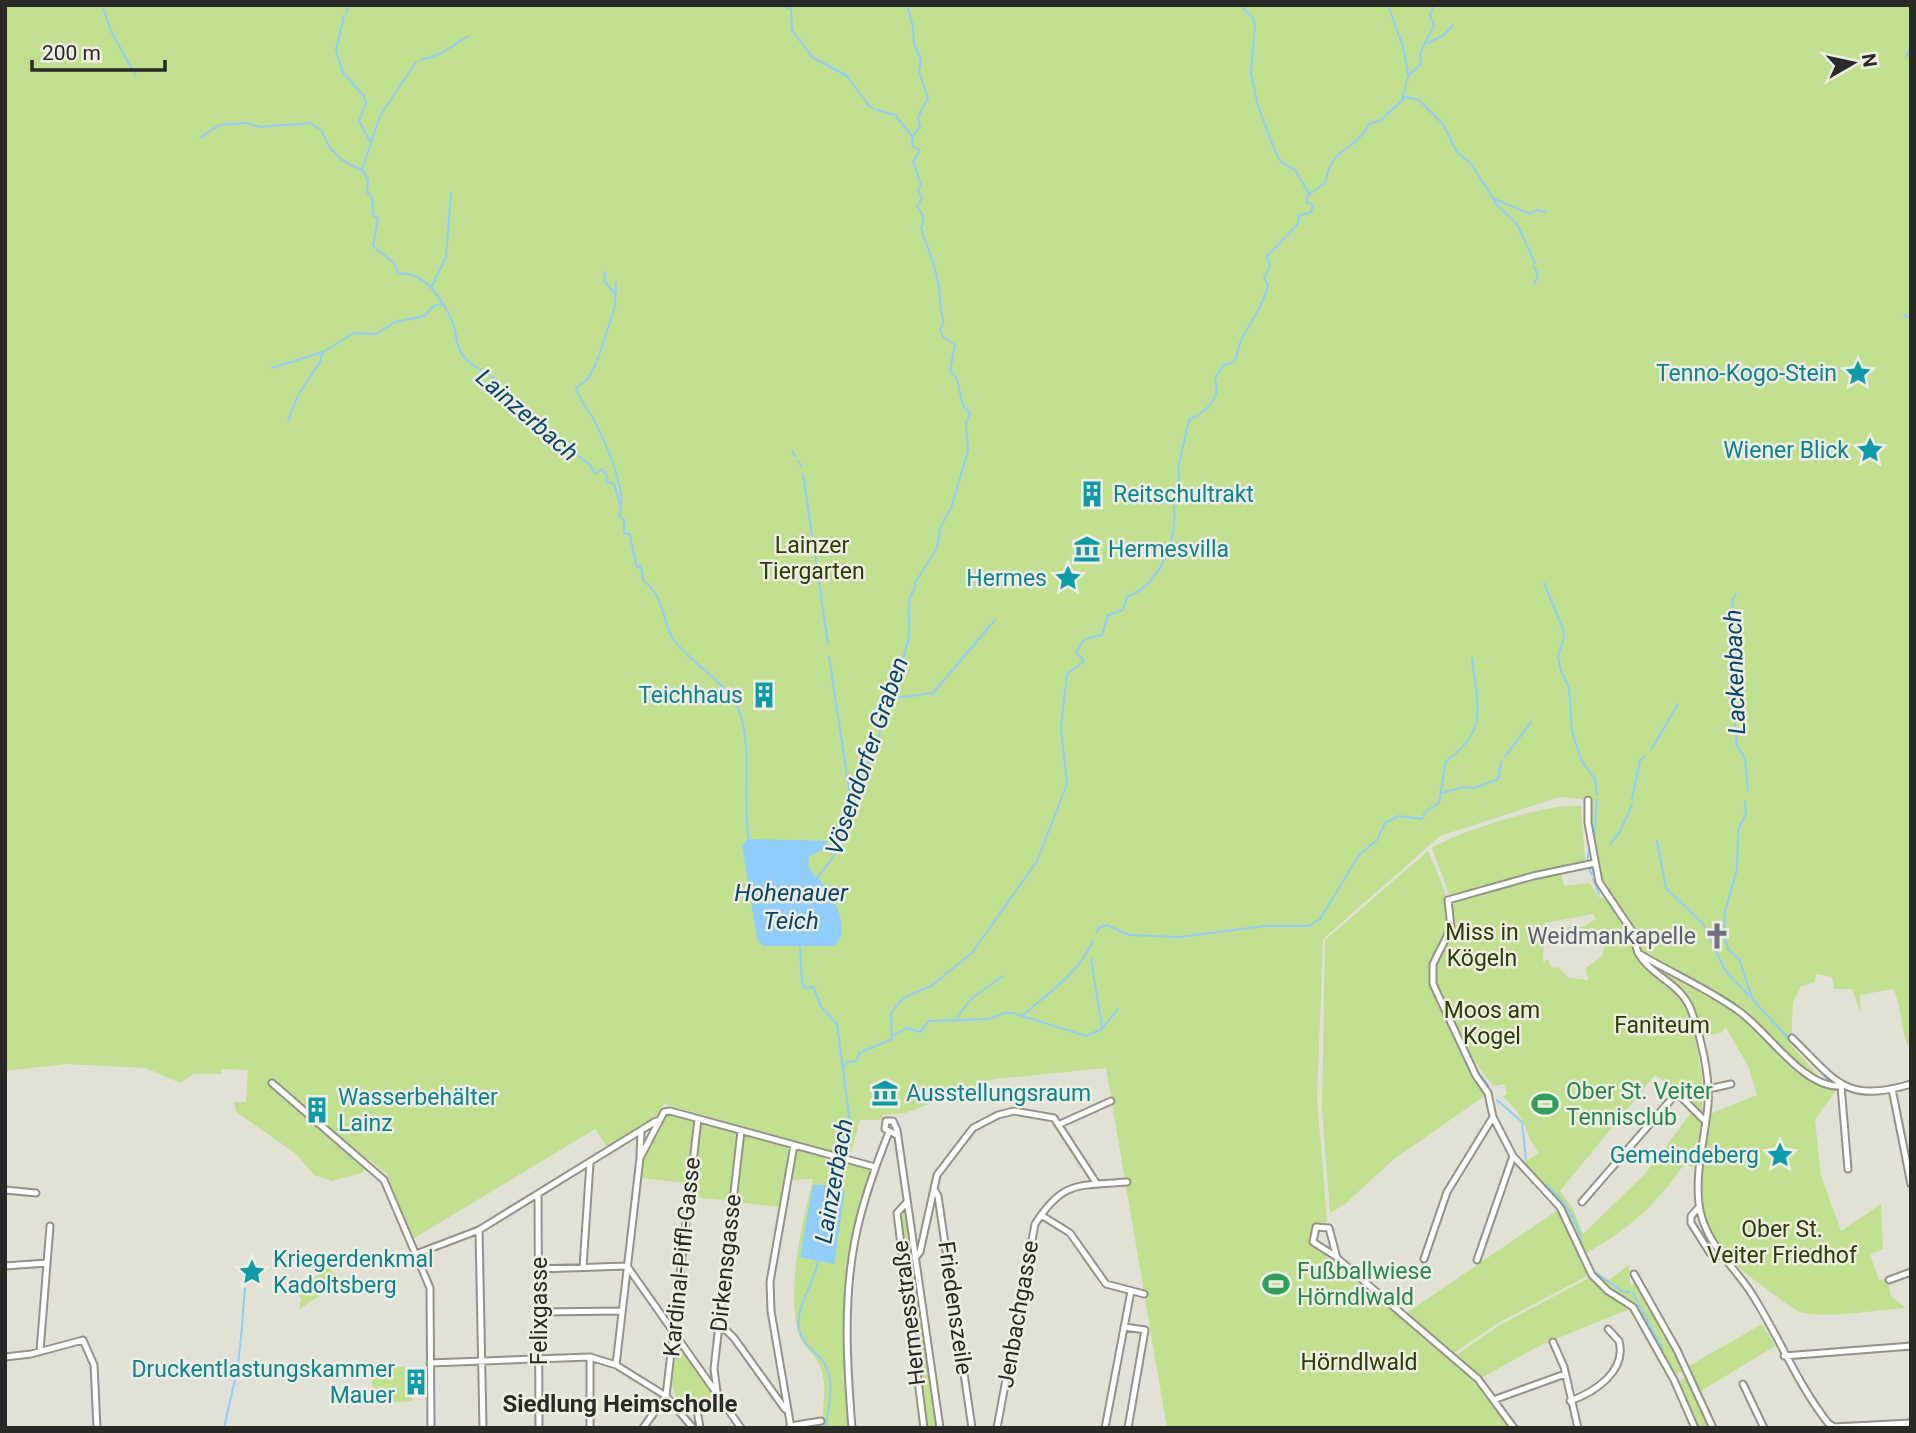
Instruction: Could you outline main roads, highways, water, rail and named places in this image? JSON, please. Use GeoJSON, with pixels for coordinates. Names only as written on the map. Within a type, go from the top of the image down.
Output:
{"type":"FeatureCollection","features":[{"type":"Feature","properties":{"kind":"water","name":"Hohenauer Teich"},"geometry":{"type":"Polygon","coordinates":[[[748,839],[827,841],[828,847],[809,857],[809,868],[828,889],[838,910],[842,927],[839,941],[834,946],[763,946],[757,939],[742,845],[748,839]]]}},
{"type":"Feature","properties":{"kind":"water"},"geometry":{"type":"Polygon","coordinates":[[[813,1185],[833,1185],[845,1191],[834,1264],[800,1257],[813,1185]]]}},
{"type":"Feature","properties":{"kind":"waterway"},"geometry":{"type":"LineString","coordinates":[[102,5],[112,33],[136,76]]}},
{"type":"Feature","properties":{"kind":"waterway","name":"Lainzerbach"},"geometry":{"type":"LineString","coordinates":[[346,13],[349,5]]}},
{"type":"Feature","properties":{"kind":"waterway"},"geometry":{"type":"LineString","coordinates":[[780,5],[791,9],[792,30],[812,57],[847,76],[874,109]]}},
{"type":"Feature","properties":{"kind":"waterway","name":"Vösendorfer Graben"},"geometry":{"type":"LineString","coordinates":[[817,878],[836,853],[862,774],[869,764],[872,743],[879,735],[884,710],[891,700],[888,687],[895,684],[908,642],[910,598],[915,583],[937,548],[940,528],[951,508],[968,451],[966,423],[970,413],[963,406],[957,379],[950,370],[955,345],[943,337],[940,330],[943,319],[938,284],[921,229],[923,217],[917,206],[922,199],[918,191],[921,184],[913,162],[920,150],[913,146],[912,137],[920,127],[918,117],[928,98],[919,72],[921,59],[914,44],[907,5]]}},
{"type":"Feature","properties":{"kind":"waterway"},"geometry":{"type":"LineString","coordinates":[[1240,5],[1253,18],[1255,26],[1251,73],[1258,106],[1281,162],[1295,170],[1310,195]]}},
{"type":"Feature","properties":{"kind":"waterway"},"geometry":{"type":"LineString","coordinates":[[1388,5],[1403,47],[1408,74]]}},
{"type":"Feature","properties":{"kind":"waterway"},"geometry":{"type":"LineString","coordinates":[[1406,83],[1409,75],[1421,64],[1420,53],[1434,25],[1430,15],[1434,5]]}},
{"type":"Feature","properties":{"kind":"waterway","name":"Lainzerbach"},"geometry":{"type":"LineString","coordinates":[[344,16],[336,50],[343,73],[364,96],[366,102],[359,121],[371,143],[362,169]]}},
{"type":"Feature","properties":{"kind":"waterway"},"geometry":{"type":"LineString","coordinates":[[1428,43],[1444,35],[1453,25]]}},
{"type":"Feature","properties":{"kind":"waterway"},"geometry":{"type":"LineString","coordinates":[[421,60],[440,54],[468,36]]}},
{"type":"Feature","properties":{"kind":"waterway"},"geometry":{"type":"LineString","coordinates":[[1906,57],[1911,47]]}},
{"type":"Feature","properties":{"kind":"waterway"},"geometry":{"type":"LineString","coordinates":[[371,142],[381,114],[416,62]]}},
{"type":"Feature","properties":{"kind":"waterway"},"geometry":{"type":"LineString","coordinates":[[1402,99],[1406,86]]}},
{"type":"Feature","properties":{"kind":"waterway"},"geometry":{"type":"LineString","coordinates":[[843,1067],[847,1062],[856,1061],[859,1053],[892,1039],[891,1013],[903,998],[931,986],[972,953],[1037,861],[1067,784],[1061,728],[1067,674],[1084,661],[1076,652],[1085,639],[1102,635],[1108,615],[1123,610],[1127,597],[1150,581],[1159,570],[1174,528],[1173,501],[1180,491],[1178,468],[1189,420],[1211,404],[1216,393],[1215,379],[1223,365],[1235,360],[1241,339],[1266,292],[1268,285],[1264,277],[1270,266],[1267,256],[1298,224],[1299,216],[1311,212],[1313,205],[1307,202],[1307,196],[1326,182],[1328,171],[1337,156],[1357,140],[1369,124],[1381,120],[1406,97],[1419,100],[1443,124],[1457,152],[1472,165],[1497,205],[1517,224],[1535,263]]}},
{"type":"Feature","properties":{"kind":"waterway"},"geometry":{"type":"LineString","coordinates":[[877,110],[895,115],[912,136]]}},
{"type":"Feature","properties":{"kind":"waterway"},"geometry":{"type":"LineString","coordinates":[[200,138],[219,125],[247,123],[260,127],[310,123],[321,130],[330,148],[342,160],[361,170]]}},
{"type":"Feature","properties":{"kind":"waterway","name":"Lainzerbach"},"geometry":{"type":"LineString","coordinates":[[362,170],[368,180],[367,192],[372,197],[373,215],[378,219],[373,246],[394,263],[398,274],[416,277],[432,289],[453,323],[462,354],[474,366],[496,380],[500,395],[590,465],[596,474],[602,469],[607,476],[606,482],[614,484],[621,508],[619,516],[624,520],[624,533],[630,535],[637,568],[641,566],[643,580],[656,595],[670,633],[681,648],[716,680],[738,709],[745,739],[749,840]]}},
{"type":"Feature","properties":{"kind":"waterway"},"geometry":{"type":"LineString","coordinates":[[431,288],[446,257],[451,193]]}},
{"type":"Feature","properties":{"kind":"waterway"},"geometry":{"type":"LineString","coordinates":[[1495,199],[1530,214],[1536,210],[1546,212]]}},
{"type":"Feature","properties":{"kind":"waterway"},"geometry":{"type":"LineString","coordinates":[[1534,266],[1538,276],[1534,284]]}},
{"type":"Feature","properties":{"kind":"waterway"},"geometry":{"type":"LineString","coordinates":[[605,272],[604,281],[616,295]]}},
{"type":"Feature","properties":{"kind":"waterway"},"geometry":{"type":"LineString","coordinates":[[600,353],[615,306],[616,283]]}},
{"type":"Feature","properties":{"kind":"waterway"},"geometry":{"type":"LineString","coordinates":[[272,368],[323,352],[354,333],[376,334],[395,322],[424,316],[434,306],[441,304]]}},
{"type":"Feature","properties":{"kind":"waterway"},"geometry":{"type":"LineString","coordinates":[[1904,315],[1911,318]]}},
{"type":"Feature","properties":{"kind":"waterway"},"geometry":{"type":"LineString","coordinates":[[288,421],[298,395],[320,362],[322,354]]}},
{"type":"Feature","properties":{"kind":"waterway"},"geometry":{"type":"LineString","coordinates":[[597,360],[599,356]]}},
{"type":"Feature","properties":{"kind":"waterway"},"geometry":{"type":"LineString","coordinates":[[596,363],[588,379],[576,388],[604,440],[613,463],[620,486],[621,506]]}},
{"type":"Feature","properties":{"kind":"waterway"},"geometry":{"type":"LineString","coordinates":[[792,451],[795,456]]}},
{"type":"Feature","properties":{"kind":"waterway"},"geometry":{"type":"LineString","coordinates":[[798,461],[801,466]]}},
{"type":"Feature","properties":{"kind":"waterway"},"geometry":{"type":"LineString","coordinates":[[803,474],[828,644]]}},
{"type":"Feature","properties":{"kind":"waterway"},"geometry":{"type":"LineString","coordinates":[[1544,583],[1563,629],[1564,637],[1558,656],[1569,688],[1572,731],[1581,760],[1595,779],[1597,795]]}},
{"type":"Feature","properties":{"kind":"waterway","name":"Lackenbach"},"geometry":{"type":"LineString","coordinates":[[1736,594],[1732,601],[1738,631],[1733,657],[1739,676],[1741,705],[1735,723],[1737,746],[1745,758],[1748,791]]}},
{"type":"Feature","properties":{"kind":"waterway"},"geometry":{"type":"LineString","coordinates":[[896,698],[933,693],[995,620]]}},
{"type":"Feature","properties":{"kind":"waterway"},"geometry":{"type":"LineString","coordinates":[[829,657],[852,808]]}},
{"type":"Feature","properties":{"kind":"waterway"},"geometry":{"type":"LineString","coordinates":[[1096,933],[1100,927],[1107,925],[1129,935],[1179,937],[1265,926],[1309,926],[1320,919],[1359,855],[1377,840],[1385,823],[1399,816],[1422,819],[1426,811],[1439,803],[1446,761],[1460,750],[1475,727],[1478,703],[1472,658]]}},
{"type":"Feature","properties":{"kind":"waterway"},"geometry":{"type":"LineString","coordinates":[[1651,750],[1678,704]]}},
{"type":"Feature","properties":{"kind":"waterway"},"geometry":{"type":"LineString","coordinates":[[1505,757],[1531,722]]}},
{"type":"Feature","properties":{"kind":"waterway"},"geometry":{"type":"LineString","coordinates":[[1632,799],[1640,760],[1644,757]]}},
{"type":"Feature","properties":{"kind":"waterway"},"geometry":{"type":"LineString","coordinates":[[1443,793],[1463,787],[1475,788],[1498,779],[1501,762]]}},
{"type":"Feature","properties":{"kind":"waterway"},"geometry":{"type":"LineString","coordinates":[[1594,841],[1597,800]]}},
{"type":"Feature","properties":{"kind":"waterway","name":"Lackenbach"},"geometry":{"type":"LineString","coordinates":[[1745,801],[1746,813],[1738,831],[1737,869],[1725,911],[1724,936],[1728,949],[1739,959],[1753,1000],[1789,1039]]}},
{"type":"Feature","properties":{"kind":"waterway"},"geometry":{"type":"LineString","coordinates":[[1610,844],[1620,832],[1632,804]]}},
{"type":"Feature","properties":{"kind":"waterway"},"geometry":{"type":"LineString","coordinates":[[1657,841],[1666,888],[1703,924],[1725,970],[1749,996]]}},
{"type":"Feature","properties":{"kind":"waterway"},"geometry":{"type":"LineString","coordinates":[[1587,863],[1590,846]]}},
{"type":"Feature","properties":{"kind":"waterway"},"geometry":{"type":"LineString","coordinates":[[1588,867],[1592,875]]}},
{"type":"Feature","properties":{"kind":"waterway"},"geometry":{"type":"LineString","coordinates":[[1593,879],[1595,884]]}},
{"type":"Feature","properties":{"kind":"waterway"},"geometry":{"type":"LineString","coordinates":[[1596,886],[1599,894]]}},
{"type":"Feature","properties":{"kind":"waterway"},"geometry":{"type":"LineString","coordinates":[[1022,1016],[1071,973],[1093,941]]}},
{"type":"Feature","properties":{"kind":"waterway","name":"Lainzerbach"},"geometry":{"type":"LineString","coordinates":[[800,945],[802,983],[805,988],[813,987],[822,1008],[837,1024],[850,1124],[833,1187]]}},
{"type":"Feature","properties":{"kind":"waterway"},"geometry":{"type":"LineString","coordinates":[[1091,959],[1102,1027]]}},
{"type":"Feature","properties":{"kind":"waterway"},"geometry":{"type":"LineString","coordinates":[[957,1017],[972,998],[1003,976]]}},
{"type":"Feature","properties":{"kind":"waterway"},"geometry":{"type":"LineString","coordinates":[[895,1035],[906,1028],[920,1032],[929,1021],[989,1019],[1004,1013],[1013,1013],[1086,1036],[1102,1029],[1118,1009]]}},
{"type":"Feature","properties":{"kind":"waterway","name":"Lackenbach"},"geometry":{"type":"LineString","coordinates":[[1796,1045],[1830,1082]]}},
{"type":"Feature","properties":{"kind":"waterway"},"geometry":{"type":"LineString","coordinates":[[1466,1046],[1478,1072]]}},
{"type":"Feature","properties":{"kind":"waterway"},"geometry":{"type":"LineString","coordinates":[[1479,1073],[1489,1086]]}},
{"type":"Feature","properties":{"kind":"waterway"},"geometry":{"type":"LineString","coordinates":[[1497,1100],[1522,1122],[1526,1160]]}},
{"type":"Feature","properties":{"kind":"waterway"},"geometry":{"type":"LineString","coordinates":[[1546,1185],[1569,1210],[1581,1242]]}},
{"type":"Feature","properties":{"kind":"waterway","name":"Lainzerbach"},"geometry":{"type":"LineString","coordinates":[[818,1261],[802,1303],[799,1329],[802,1338],[821,1359],[829,1374],[830,1392],[825,1428]]}},
{"type":"Feature","properties":{"kind":"waterway"},"geometry":{"type":"LineString","coordinates":[[1593,1271],[1622,1291],[1629,1292]]}},
{"type":"Feature","properties":{"kind":"waterway"},"geometry":{"type":"LineString","coordinates":[[242,1326],[245,1288]]}},
{"type":"Feature","properties":{"kind":"waterway"},"geometry":{"type":"LineString","coordinates":[[1633,1293],[1663,1350]]}},
{"type":"Feature","properties":{"kind":"waterway"},"geometry":{"type":"LineString","coordinates":[[224,1428],[238,1366],[242,1327]]}},
{"type":"Feature","properties":{"kind":"place","name":"Tenno-Kogo-Stein"},"geometry":{"type":"Point","coordinates":[1858,373]}},
{"type":"Feature","properties":{"kind":"place","name":"Wiener Blick"},"geometry":{"type":"Point","coordinates":[1870,450]}},
{"type":"Feature","properties":{"kind":"place","name":"Reitschultrakt"},"geometry":{"type":"Point","coordinates":[1092,494]}},
{"type":"Feature","properties":{"kind":"place","name":"Hermesvilla"},"geometry":{"type":"Point","coordinates":[1087,549]}},
{"type":"Feature","properties":{"kind":"place","name":"Hermes"},"geometry":{"type":"Point","coordinates":[1068,578]}},
{"type":"Feature","properties":{"kind":"place","name":"Teichhaus"},"geometry":{"type":"Point","coordinates":[764,695]}},
{"type":"Feature","properties":{"kind":"place","name":"Weidmankapelle"},"geometry":{"type":"Point","coordinates":[1717,936]}},
{"type":"Feature","properties":{"kind":"place","name":"Ausstellungsraum"},"geometry":{"type":"Point","coordinates":[885,1093]}},
{"type":"Feature","properties":{"kind":"place","name":"Ober St. Veiter Tennisclub"},"geometry":{"type":"Point","coordinates":[1545,1104]}},
{"type":"Feature","properties":{"kind":"place","name":"Wasserbehälter Lainz"},"geometry":{"type":"Point","coordinates":[317,1110]}},
{"type":"Feature","properties":{"kind":"place","name":"Gemeindeberg"},"geometry":{"type":"Point","coordinates":[1780,1155]}},
{"type":"Feature","properties":{"kind":"place","name":"Kriegerdenkmal Kadoltsberg"},"geometry":{"type":"Point","coordinates":[252,1272]}},
{"type":"Feature","properties":{"kind":"place","name":"Fußballwiese Hörndlwald"},"geometry":{"type":"Point","coordinates":[1276,1284]}},
{"type":"Feature","properties":{"kind":"place","name":"Druckentlastungskammer Mauer"},"geometry":{"type":"Point","coordinates":[416,1382]}},
{"type":"Feature","properties":{"kind":"district","name":"Siedlung Heimscholle"},"geometry":{"type":"Point","coordinates":[620,1404]}},
{"type":"Feature","properties":{"kind":"park label","name":"Lainzer Tiergarten"},"geometry":{"type":"Point","coordinates":[812,558]}},
{"type":"Feature","properties":{"kind":"park label","name":"Miss in Kögeln"},"geometry":{"type":"Point","coordinates":[1482,945]}},
{"type":"Feature","properties":{"kind":"park label","name":"Moos am Kogel"},"geometry":{"type":"Point","coordinates":[1492,1023]}},
{"type":"Feature","properties":{"kind":"park label","name":"Faniteum"},"geometry":{"type":"Point","coordinates":[1662,1025]}},
{"type":"Feature","properties":{"kind":"park label","name":"Ober St. Veiter Friedhof"},"geometry":{"type":"Point","coordinates":[1782,1242]}},
{"type":"Feature","properties":{"kind":"park label","name":"Hörndlwald"},"geometry":{"type":"Point","coordinates":[1359,1362]}}]}
